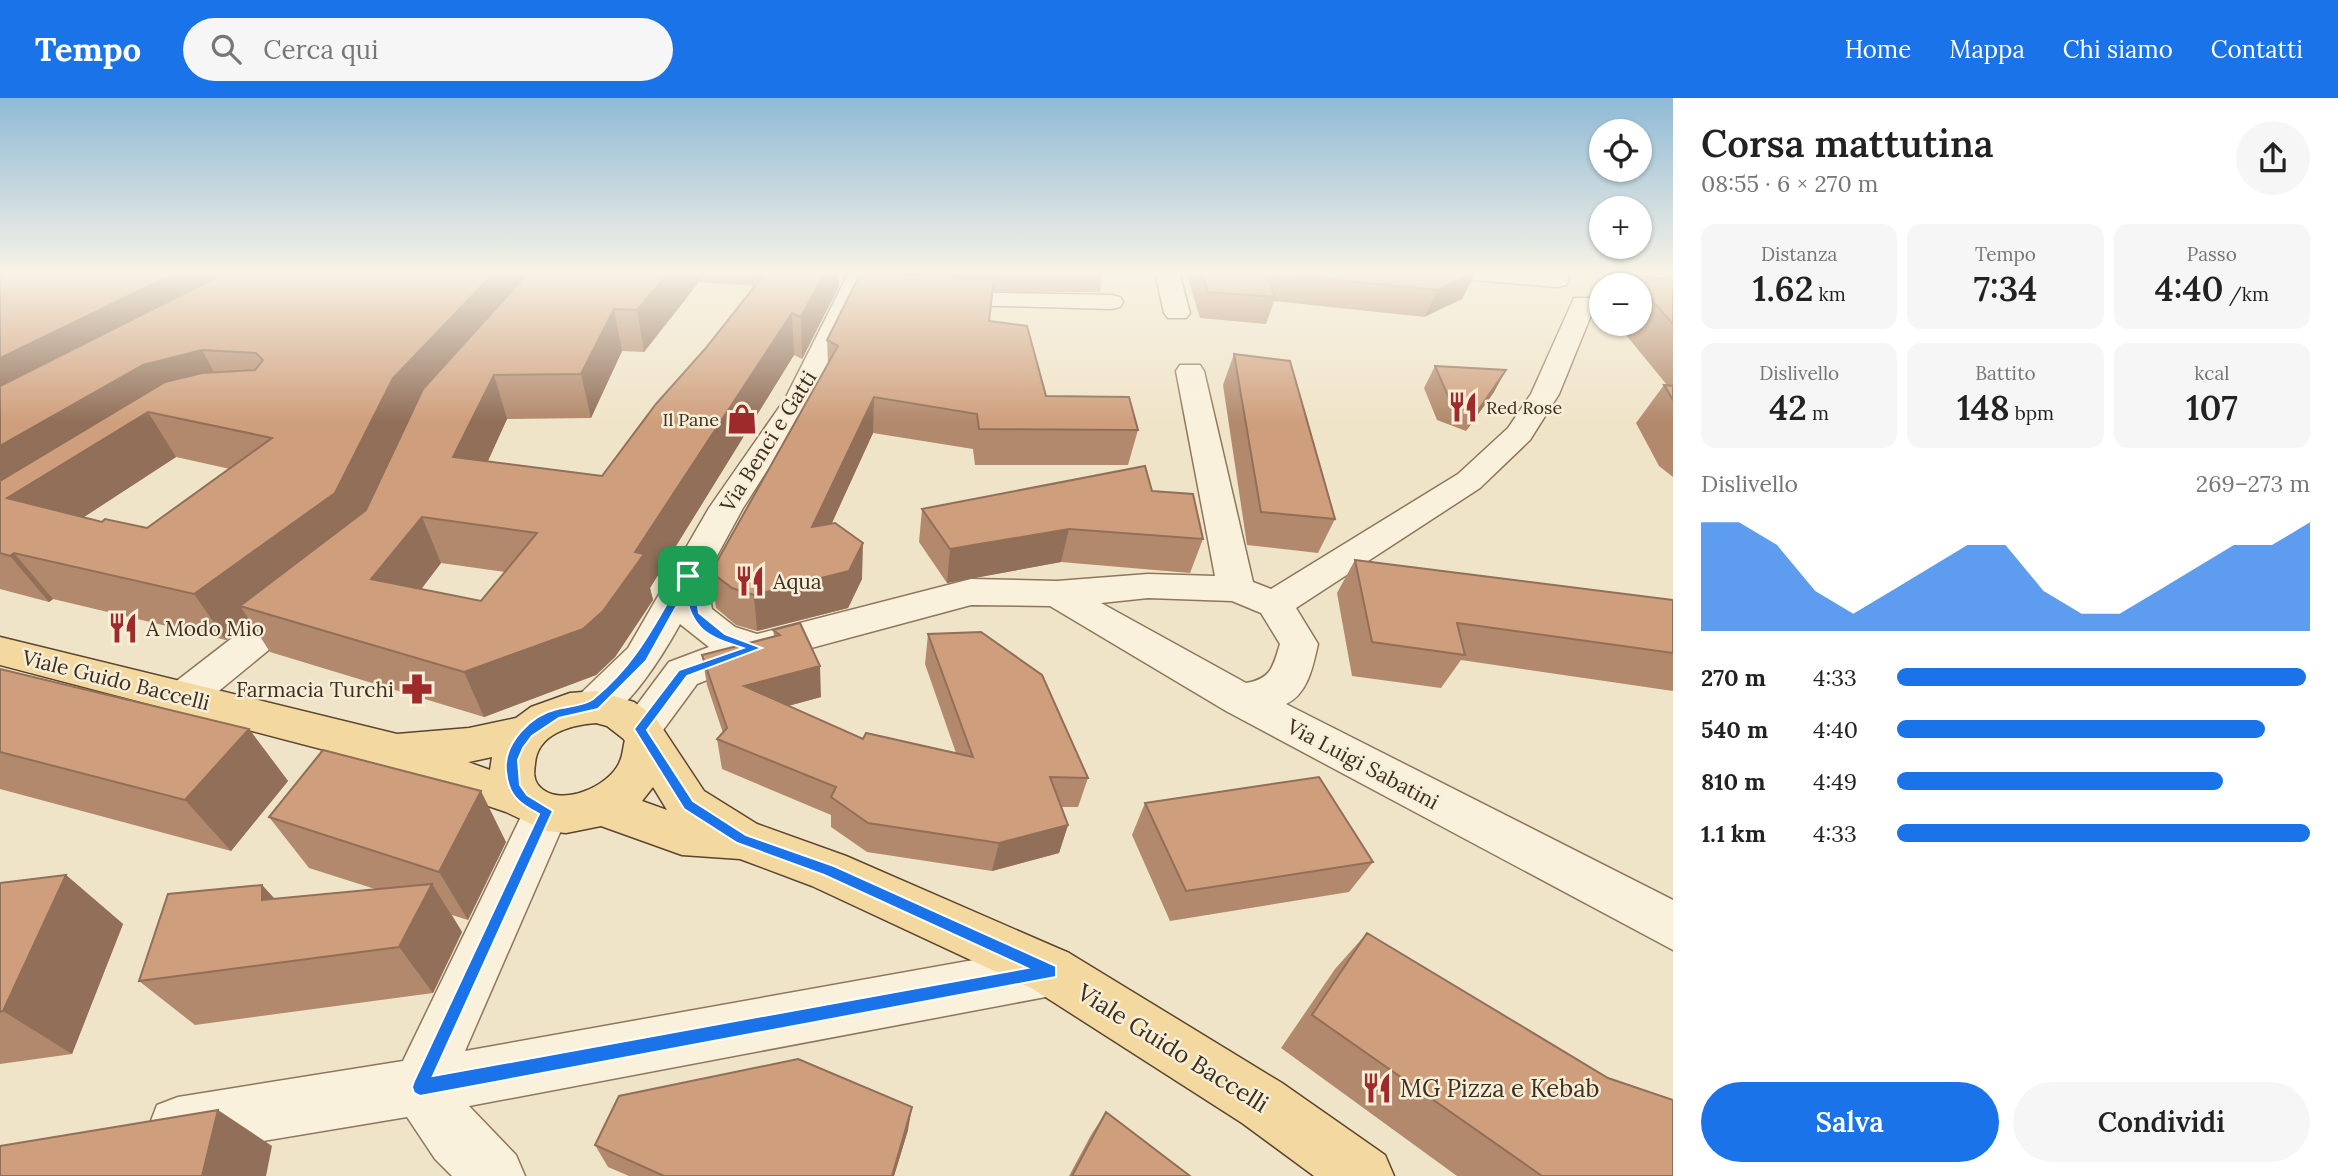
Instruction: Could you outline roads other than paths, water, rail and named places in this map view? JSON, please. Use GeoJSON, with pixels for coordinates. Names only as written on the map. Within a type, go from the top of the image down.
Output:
{"type":"FeatureCollection","features":[{"type":"Feature","properties":{"kind":"main road","name":"Viale Guido Baccelli"},"geometry":{"type":"LineString","coordinates":[[0,651],[395,751],[451,775],[566,814],[600,806],[620,795],[632,783],[643,762],[642,736]]}},
{"type":"Feature","properties":{"kind":"main road","name":"Viale Guido Baccelli"},"geometry":{"type":"LineString","coordinates":[[395,751],[469,745],[528,732],[555,714],[594,706],[619,712],[632,719],[688,805],[741,839],[829,871],[1051,971],[1262,1103],[1364,1176]]}},
{"type":"Feature","properties":{"kind":"main road","name":"Viale Guido Baccelli"},"geometry":{"type":"LineString","coordinates":[[528,732],[511,760],[513,787],[534,805]]}},
{"type":"Feature","properties":{"kind":"main road","name":"Viale Guido Baccelli"},"geometry":{"type":"LineString","coordinates":[[600,806],[682,835],[741,839]]}},
{"type":"Feature","properties":{"kind":"street","name":"Via Benci e Gatti"},"geometry":{"type":"LineString","coordinates":[[594,706],[642,658],[726,508],[799,399],[837,322]]}},
{"type":"Feature","properties":{"kind":"street"},"geometry":{"type":"LineString","coordinates":[[1275,604],[1469,481],[1519,434],[1545,394],[1575,322]]}},
{"type":"Feature","properties":{"kind":"street"},"geometry":{"type":"LineString","coordinates":[[1190,371],[1236,589]]}},
{"type":"Feature","properties":{"kind":"street"},"geometry":{"type":"LineString","coordinates":[[688,576],[694,615],[721,637],[756,648]]}},
{"type":"Feature","properties":{"kind":"street"},"geometry":{"type":"LineString","coordinates":[[642,736],[683,673],[756,648],[971,592],[1057,594],[1148,586],[1236,589],[1275,604],[1299,644],[1291,677],[1275,695],[1241,700]]}},
{"type":"Feature","properties":{"kind":"street"},"geometry":{"type":"LineString","coordinates":[[184,697],[321,588]]}},
{"type":"Feature","properties":{"kind":"street","name":"Via Luigi Sabatini"},"geometry":{"type":"LineString","coordinates":[[1057,594],[1241,700],[1673,926]]}},
{"type":"Feature","properties":{"kind":"street"},"geometry":{"type":"LineString","coordinates":[[420,1087],[534,805]]}},
{"type":"Feature","properties":{"kind":"street"},"geometry":{"type":"LineString","coordinates":[[122,1135],[420,1087],[1051,971]]}},
{"type":"Feature","properties":{"kind":"street"},"geometry":{"type":"LineString","coordinates":[[420,1087],[456,1138],[495,1176]]}},
{"type":"Feature","properties":{"kind":"place","name":"Red Rose"},"geometry":{"type":"Point","coordinates":[1463,407]}},
{"type":"Feature","properties":{"kind":"place","name":"Il Pane"},"geometry":{"type":"Point","coordinates":[742,419]}},
{"type":"Feature","properties":{"kind":"place","name":"Aqua"},"geometry":{"type":"Point","coordinates":[750,581]}},
{"type":"Feature","properties":{"kind":"place","name":"A Modo Mio"},"geometry":{"type":"Point","coordinates":[123,628]}},
{"type":"Feature","properties":{"kind":"place","name":"Farmacia Turchi"},"geometry":{"type":"Point","coordinates":[417,689]}},
{"type":"Feature","properties":{"kind":"place","name":"MG Pizza e Kebab"},"geometry":{"type":"Point","coordinates":[1377,1088]}}]}
